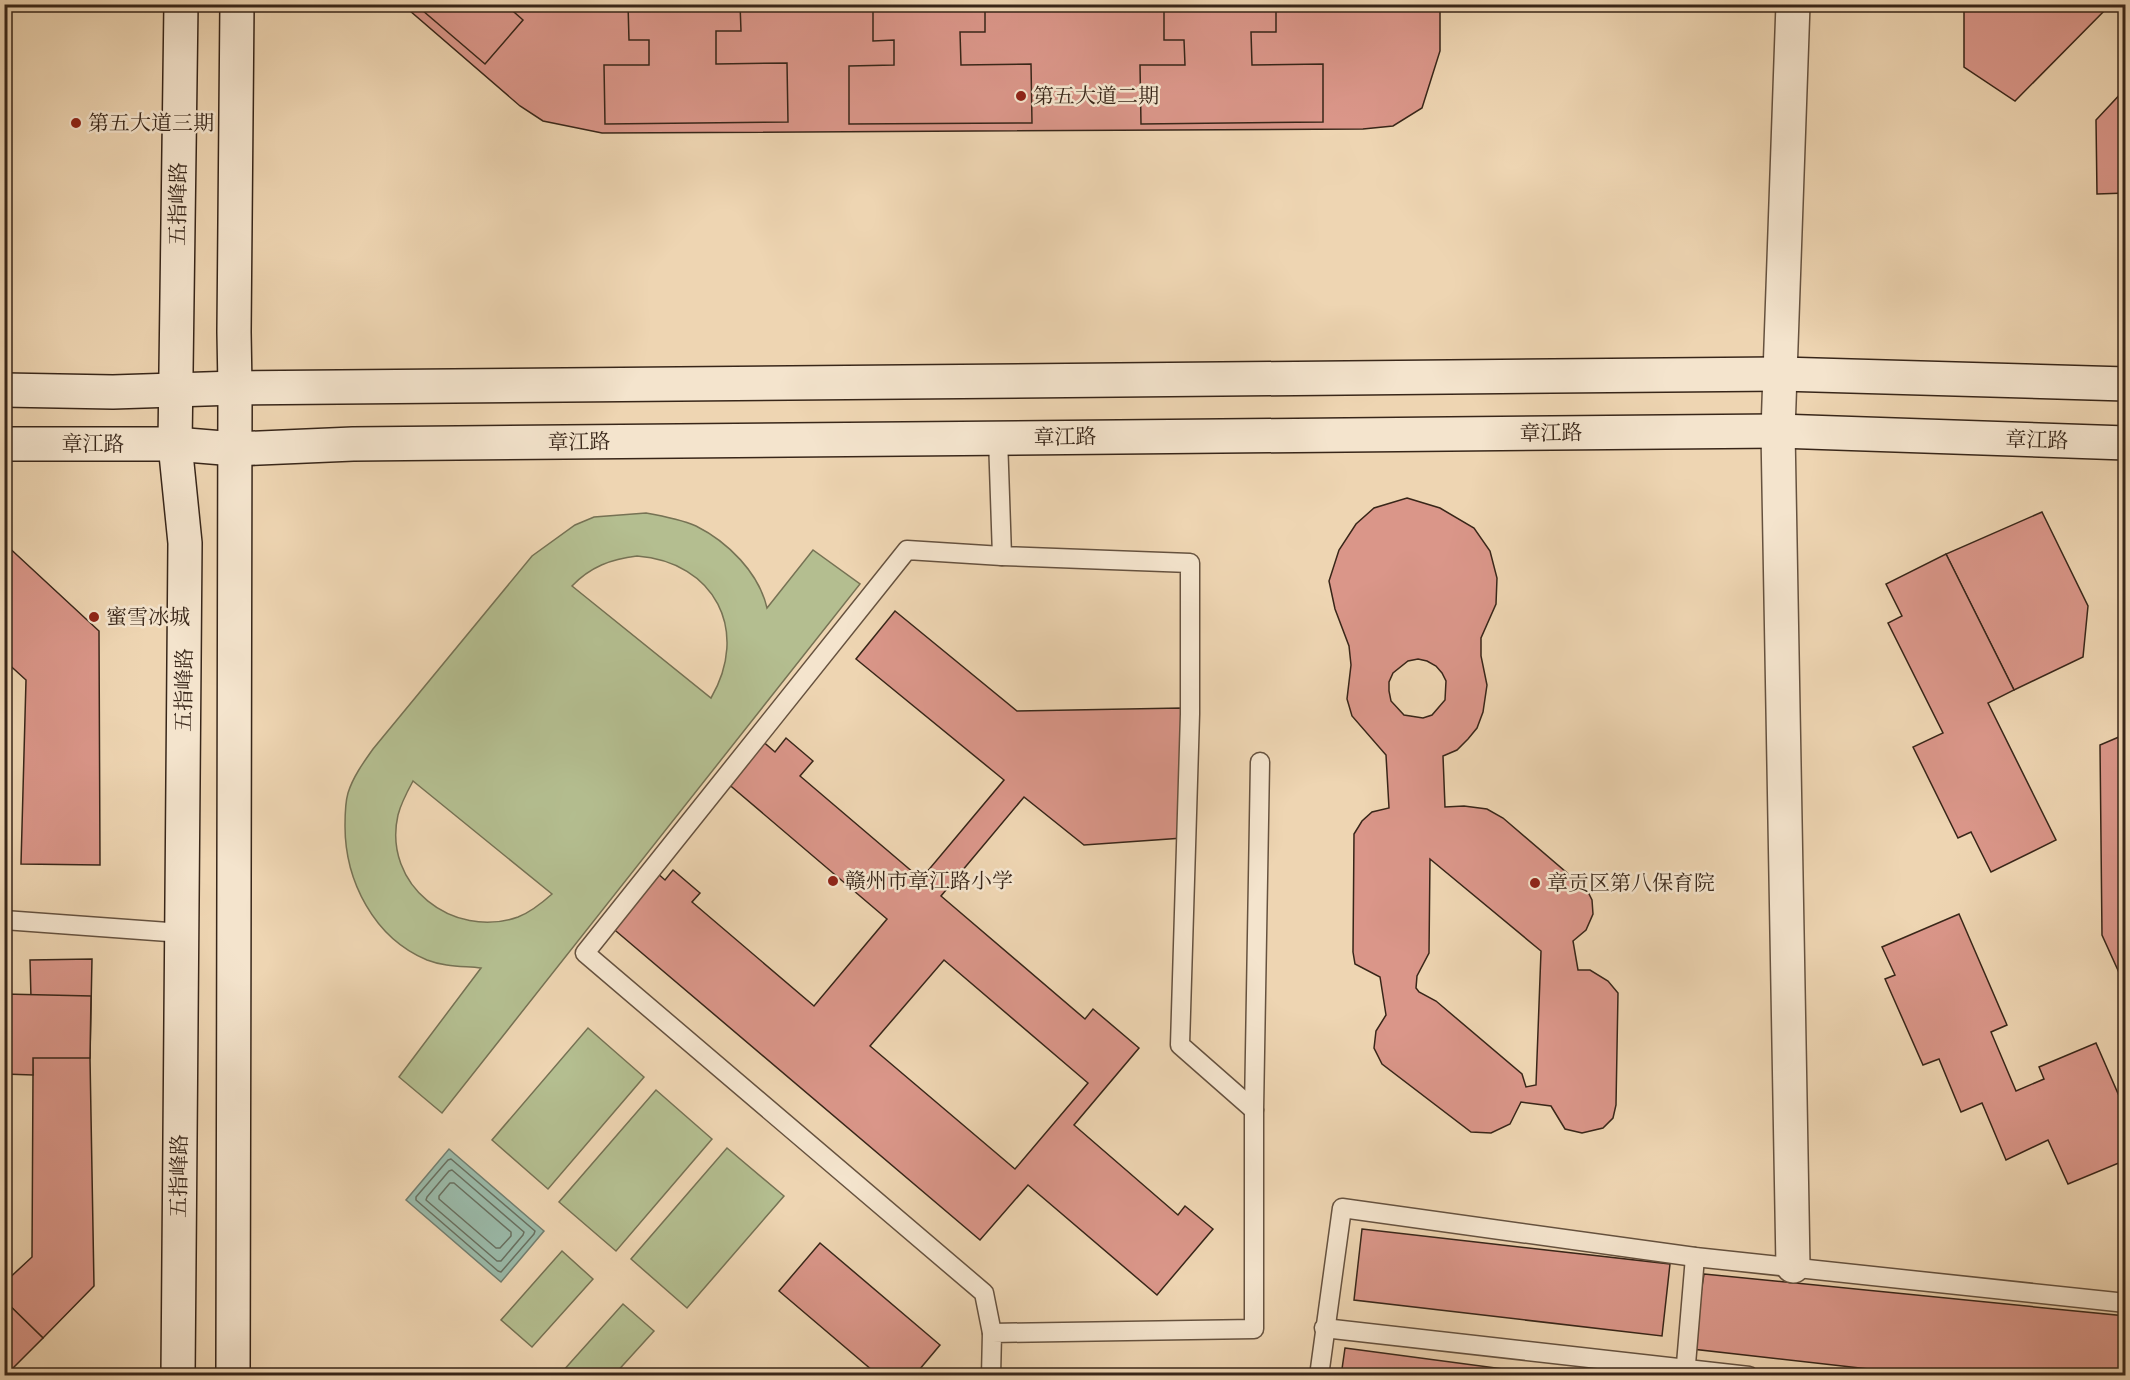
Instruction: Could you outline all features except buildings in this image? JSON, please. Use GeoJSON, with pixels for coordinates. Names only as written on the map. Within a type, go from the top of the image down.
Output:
{"type":"FeatureCollection","features":[{"type":"Feature","properties":{"kind":"main road","name":"五指峰路"},"geometry":{"type":"LineString","coordinates":[[178,1376],[186,543],[175,444],[181,4]]}},
{"type":"Feature","properties":{"kind":"main road"},"geometry":{"type":"LineString","coordinates":[[233,1376],[236,388],[234,332],[237,4]]}},
{"type":"Feature","properties":{"kind":"main road"},"geometry":{"type":"LineString","coordinates":[[1792,4],[1778,431],[1793,1266]]}},
{"type":"Feature","properties":{"kind":"main road"},"geometry":{"type":"LineString","coordinates":[[4,390],[176,391],[236,388],[1781,374],[2126,384]]}},
{"type":"Feature","properties":{"kind":"main road","name":"章江路"},"geometry":{"type":"LineString","coordinates":[[4,444],[175,444],[235,448],[353,444],[1778,431],[2126,444]]}},
{"type":"Feature","properties":{"kind":"lane"},"geometry":{"type":"LineString","coordinates":[[998,438],[1002,556]]}},
{"type":"Feature","properties":{"kind":"lane"},"geometry":{"type":"LineString","coordinates":[[991,1376],[992,1333],[984,1293],[585,953],[907,550],[1190,563],[1190,714],[1180,1045],[1254,1110]]}},
{"type":"Feature","properties":{"kind":"lane"},"geometry":{"type":"LineString","coordinates":[[992,1333],[1254,1329],[1254,1110],[1260,762]]}},
{"type":"Feature","properties":{"kind":"lane"},"geometry":{"type":"LineString","coordinates":[[4,920],[182,933]]}},
{"type":"Feature","properties":{"kind":"lane"},"geometry":{"type":"LineString","coordinates":[[1319,1376],[1342,1208],[1695,1257],[2126,1303]]}},
{"type":"Feature","properties":{"kind":"lane"},"geometry":{"type":"LineString","coordinates":[[1686,1372],[1695,1257]]}},
{"type":"Feature","properties":{"kind":"lane"},"geometry":{"type":"LineString","coordinates":[[1324,1328],[1686,1372],[1749,1376]]}},
{"type":"Feature","properties":{"kind":"green space"},"geometry":{"type":"Polygon","coordinates":[[[646,513],[696,526],[719,541],[740,560],[757,583],[767,608],[813,550],[860,584],[442,1113],[399,1077],[481,968],[447,965],[427,960],[392,938],[378,922],[366,905],[350,867],[345,826],[347,797],[355,776],[373,749],[532,556],[575,525],[594,517],[646,513]],[[637,556],[601,565],[572,586],[711,698],[722,673],[727,648],[725,625],[718,604],[705,586],[687,571],[664,561],[637,556]],[[413,781],[399,811],[396,840],[401,864],[412,884],[428,901],[447,913],[470,921],[494,922],[523,915],[552,894],[413,781]]]}},
{"type":"Feature","properties":{"kind":"green space"},"geometry":{"type":"Polygon","coordinates":[[[588,1028],[644,1077],[548,1189],[492,1140],[588,1028]]]}},
{"type":"Feature","properties":{"kind":"green space"},"geometry":{"type":"Polygon","coordinates":[[[656,1090],[712,1139],[616,1251],[559,1202],[656,1090]]]}},
{"type":"Feature","properties":{"kind":"green space"},"geometry":{"type":"Polygon","coordinates":[[[727,1148],[784,1196],[687,1308],[631,1259],[727,1148]]]}},
{"type":"Feature","properties":{"kind":"green space"},"geometry":{"type":"Polygon","coordinates":[[[562,1251],[593,1279],[532,1347],[501,1320],[562,1251]]]}},
{"type":"Feature","properties":{"kind":"green space"},"geometry":{"type":"Polygon","coordinates":[[[623,1304],[654,1331],[614,1375],[565,1375],[562,1372],[623,1304]]]}},
{"type":"Feature","properties":{"kind":"water"},"geometry":{"type":"Polygon","coordinates":[[[449,1149],[544,1231],[501,1282],[406,1200],[449,1149]]]}},
{"type":"Feature","properties":{"kind":"place","name":"第五大道二期"},"geometry":{"type":"Point","coordinates":[1021,96]}},
{"type":"Feature","properties":{"kind":"place","name":"第五大道三期"},"geometry":{"type":"Point","coordinates":[76,123]}},
{"type":"Feature","properties":{"kind":"place","name":"蜜雪冰城"},"geometry":{"type":"Point","coordinates":[94,617]}},
{"type":"Feature","properties":{"kind":"place","name":"赣州市章江路小学"},"geometry":{"type":"Point","coordinates":[833,881]}},
{"type":"Feature","properties":{"kind":"place","name":"章贡区第八保育院"},"geometry":{"type":"Point","coordinates":[1535,883]}}]}
